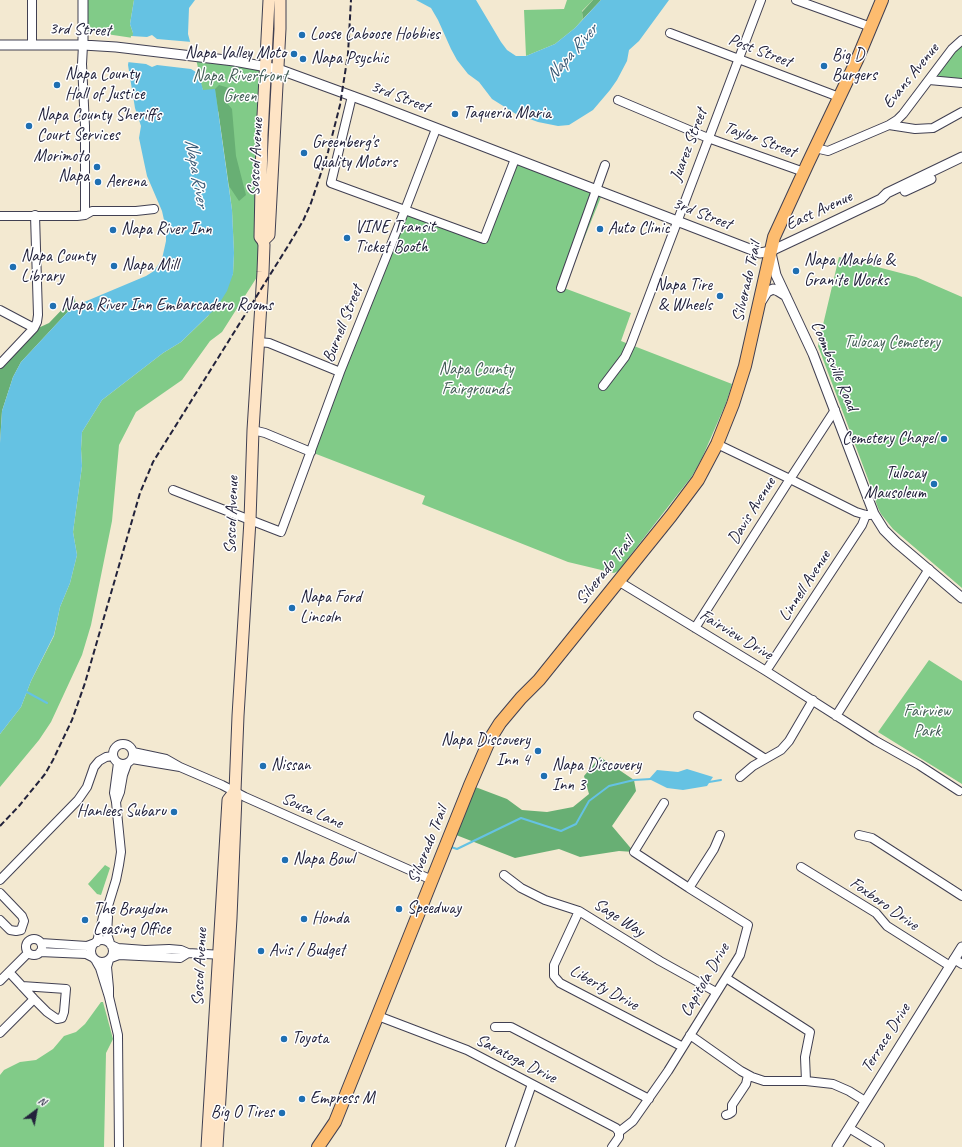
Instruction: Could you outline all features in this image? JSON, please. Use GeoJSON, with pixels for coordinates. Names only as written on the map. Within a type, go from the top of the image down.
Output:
{"type":"FeatureCollection","features":[{"type":"Feature","properties":{"kind":"main road","name":"Soscol Avenue"},"geometry":{"type":"LineString","coordinates":[[207,1147],[223,955],[235,836],[236,796],[234,791],[259,342],[263,241],[260,237],[262,135],[269,0]]}},
{"type":"Feature","properties":{"kind":"main road","name":"Soscol Avenue"},"geometry":{"type":"LineString","coordinates":[[263,241],[269,235],[280,30],[280,0]]}},
{"type":"Feature","properties":{"kind":"main road","name":"Silverado Trail"},"geometry":{"type":"LineString","coordinates":[[318,1147],[335,1122],[475,773],[492,735],[521,698],[542,676],[671,516],[698,480],[717,444],[739,386],[774,237],[882,0]]}},
{"type":"Feature","properties":{"kind":"main road","name":"Soscol Avenue"},"geometry":{"type":"LineString","coordinates":[[217,1147],[223,955]]}},
{"type":"Feature","properties":{"kind":"street"},"geometry":{"type":"LineString","coordinates":[[32,0],[32,45]]}},
{"type":"Feature","properties":{"kind":"street"},"geometry":{"type":"LineString","coordinates":[[83,0],[82,64],[85,126],[85,215]]}},
{"type":"Feature","properties":{"kind":"street","name":"Juarez Street"},"geometry":{"type":"LineString","coordinates":[[603,386],[625,357],[761,0]]}},
{"type":"Feature","properties":{"kind":"street"},"geometry":{"type":"LineString","coordinates":[[796,0],[871,27]]}},
{"type":"Feature","properties":{"kind":"street","name":"Post Street"},"geometry":{"type":"LineString","coordinates":[[670,33],[839,97]]}},
{"type":"Feature","properties":{"kind":"street","name":"Evans Avenue"},"geometry":{"type":"LineString","coordinates":[[815,148],[828,151],[889,125],[903,114],[952,49],[962,40]]}},
{"type":"Feature","properties":{"kind":"street","name":"3rd Street"},"geometry":{"type":"LineString","coordinates":[[0,45],[116,47],[234,61],[278,69],[436,128],[760,253],[771,252]]}},
{"type":"Feature","properties":{"kind":"street"},"geometry":{"type":"LineString","coordinates":[[929,80],[962,83]]}},
{"type":"Feature","properties":{"kind":"street"},"geometry":{"type":"LineString","coordinates":[[352,96],[331,183],[484,239],[515,159]]}},
{"type":"Feature","properties":{"kind":"street","name":"Taylor Street"},"geometry":{"type":"LineString","coordinates":[[618,100],[708,138],[804,172]]}},
{"type":"Feature","properties":{"kind":"street"},"geometry":{"type":"LineString","coordinates":[[889,125],[915,129],[932,128],[962,112]]}},
{"type":"Feature","properties":{"kind":"street","name":"Burnell Street"},"geometry":{"type":"LineString","coordinates":[[250,520],[281,532],[340,372],[436,128]]}},
{"type":"Feature","properties":{"kind":"street","name":"East Avenue"},"geometry":{"type":"LineString","coordinates":[[771,252],[881,199],[887,193],[962,158]]}},
{"type":"Feature","properties":{"kind":"street","name":"East Avenue"},"geometry":{"type":"LineString","coordinates":[[881,199],[888,199],[962,163]]}},
{"type":"Feature","properties":{"kind":"street"},"geometry":{"type":"LineString","coordinates":[[561,288],[605,165]]}},
{"type":"Feature","properties":{"kind":"street"},"geometry":{"type":"LineString","coordinates":[[0,216],[77,216],[85,215],[92,211],[136,211],[154,209]]}},
{"type":"Feature","properties":{"kind":"street"},"geometry":{"type":"LineString","coordinates":[[0,364],[34,328],[38,316],[35,215]]}},
{"type":"Feature","properties":{"kind":"street","name":"Coombsville Road"},"geometry":{"type":"LineString","coordinates":[[771,252],[776,275],[813,354],[835,410],[870,515],[884,530],[962,598]]}},
{"type":"Feature","properties":{"kind":"street"},"geometry":{"type":"LineString","coordinates":[[759,304],[770,290],[778,291],[786,296]]}},
{"type":"Feature","properties":{"kind":"street"},"geometry":{"type":"LineString","coordinates":[[0,310],[34,328]]}},
{"type":"Feature","properties":{"kind":"street"},"geometry":{"type":"LineString","coordinates":[[259,342],[269,343],[340,372]]}},
{"type":"Feature","properties":{"kind":"street","name":"Davis Avenue"},"geometry":{"type":"LineString","coordinates":[[695,628],[835,410]]}},
{"type":"Feature","properties":{"kind":"street"},"geometry":{"type":"LineString","coordinates":[[253,430],[265,433],[311,452]]}},
{"type":"Feature","properties":{"kind":"street"},"geometry":{"type":"LineString","coordinates":[[717,444],[856,512],[870,515]]}},
{"type":"Feature","properties":{"kind":"street"},"geometry":{"type":"LineString","coordinates":[[173,490],[250,520]]}},
{"type":"Feature","properties":{"kind":"street","name":"Linnell Avenue"},"geometry":{"type":"LineString","coordinates":[[766,671],[870,515]]}},
{"type":"Feature","properties":{"kind":"street"},"geometry":{"type":"LineString","coordinates":[[836,716],[929,570]]}},
{"type":"Feature","properties":{"kind":"street","name":"Fairview Drive"},"geometry":{"type":"LineString","coordinates":[[618,581],[959,791]]}},
{"type":"Feature","properties":{"kind":"street"},"geometry":{"type":"LineString","coordinates":[[740,777],[764,758],[781,750],[789,741],[813,700]]}},
{"type":"Feature","properties":{"kind":"street"},"geometry":{"type":"LineString","coordinates":[[698,716],[764,758]]}},
{"type":"Feature","properties":{"kind":"street"},"geometry":{"type":"LineString","coordinates":[[113,756],[116,748],[122,744],[130,747],[131,759],[123,775],[120,792],[116,802]]}},
{"type":"Feature","properties":{"kind":"street"},"geometry":{"type":"LineString","coordinates":[[113,756],[118,764],[114,793],[121,852],[117,875],[108,906],[102,917],[96,942],[91,950],[94,959],[100,968],[118,1035],[118,1147]]}},
{"type":"Feature","properties":{"kind":"street"},"geometry":{"type":"LineString","coordinates":[[0,880],[78,800],[87,787],[94,767],[99,761],[106,757],[113,756]]}},
{"type":"Feature","properties":{"kind":"street"},"geometry":{"type":"LineString","coordinates":[[118,764],[131,759]]}},
{"type":"Feature","properties":{"kind":"street","name":"Sousa Lane"},"geometry":{"type":"LineString","coordinates":[[131,759],[180,767],[432,880]]}},
{"type":"Feature","properties":{"kind":"street"},"geometry":{"type":"LineString","coordinates":[[664,803],[634,852],[689,888],[714,849],[720,835]]}},
{"type":"Feature","properties":{"kind":"street"},"geometry":{"type":"LineString","coordinates":[[859,834],[872,838],[962,896]]}},
{"type":"Feature","properties":{"kind":"street","name":"Foxboro Drive"},"geometry":{"type":"LineString","coordinates":[[801,867],[876,913],[887,926],[956,963]]}},
{"type":"Feature","properties":{"kind":"street","name":"Sage Way"},"geometry":{"type":"LineString","coordinates":[[504,875],[521,888],[545,900],[580,911],[660,961],[716,992]]}},
{"type":"Feature","properties":{"kind":"street","name":"Capitola Drive"},"geometry":{"type":"LineString","coordinates":[[619,1132],[633,1121],[649,1099],[740,955],[748,925],[689,888]]}},
{"type":"Feature","properties":{"kind":"street"},"geometry":{"type":"LineString","coordinates":[[0,893],[22,916],[24,921],[21,930]]}},
{"type":"Feature","properties":{"kind":"street"},"geometry":{"type":"LineString","coordinates":[[108,906],[107,934],[113,952],[107,967],[109,997]]}},
{"type":"Feature","properties":{"kind":"street","name":"Liberty Drive"},"geometry":{"type":"LineString","coordinates":[[580,911],[554,965],[554,976],[560,983],[683,1047]]}},
{"type":"Feature","properties":{"kind":"street"},"geometry":{"type":"LineString","coordinates":[[0,920],[10,930],[21,930]]}},
{"type":"Feature","properties":{"kind":"street"},"geometry":{"type":"LineString","coordinates":[[21,930],[29,940]]}},
{"type":"Feature","properties":{"kind":"street"},"geometry":{"type":"LineString","coordinates":[[29,940],[34,939],[41,943],[87,946],[104,940],[118,948],[181,950],[188,953],[223,955]]}},
{"type":"Feature","properties":{"kind":"street"},"geometry":{"type":"LineString","coordinates":[[29,940],[25,946],[30,955],[36,955],[40,952],[86,954],[103,962],[119,955],[180,958],[188,953]]}},
{"type":"Feature","properties":{"kind":"street"},"geometry":{"type":"LineString","coordinates":[[40,952],[42,947],[41,943]]}},
{"type":"Feature","properties":{"kind":"street","name":"Terrace Drive"},"geometry":{"type":"LineString","coordinates":[[837,1147],[956,963],[962,947]]}},
{"type":"Feature","properties":{"kind":"street"},"geometry":{"type":"LineString","coordinates":[[0,981],[28,953]]}},
{"type":"Feature","properties":{"kind":"street"},"geometry":{"type":"LineString","coordinates":[[8,972],[34,999],[55,1018],[60,1019],[64,1012],[66,989],[22,986]]}},
{"type":"Feature","properties":{"kind":"street"},"geometry":{"type":"LineString","coordinates":[[726,978],[810,1032],[805,1057],[806,1081]]}},
{"type":"Feature","properties":{"kind":"street"},"geometry":{"type":"LineString","coordinates":[[0,1033],[34,999]]}},
{"type":"Feature","properties":{"kind":"street","name":"Saratoga Drive"},"geometry":{"type":"LineString","coordinates":[[378,1016],[467,1050],[616,1128],[619,1132]]}},
{"type":"Feature","properties":{"kind":"street"},"geometry":{"type":"LineString","coordinates":[[495,1026],[510,1027],[649,1099]]}},
{"type":"Feature","properties":{"kind":"street"},"geometry":{"type":"LineString","coordinates":[[690,1036],[748,1075],[764,1081],[806,1081],[833,1084],[866,1101]]}},
{"type":"Feature","properties":{"kind":"street"},"geometry":{"type":"LineString","coordinates":[[726,1115],[732,1112],[732,1105],[746,1084],[748,1075]]}},
{"type":"Feature","properties":{"kind":"street"},"geometry":{"type":"LineString","coordinates":[[510,1147],[532,1084]]}},
{"type":"Feature","properties":{"kind":"street"},"geometry":{"type":"LineString","coordinates":[[849,1128],[880,1147]]}},
{"type":"Feature","properties":{"kind":"street"},"geometry":{"type":"LineString","coordinates":[[612,1147],[619,1137],[619,1132]]}},
{"type":"Feature","properties":{"kind":"green space"},"geometry":{"type":"Polygon","coordinates":[[[83,0],[134,0],[130,24],[133,38],[93,32],[84,33],[83,0]]]}},
{"type":"Feature","properties":{"kind":"green space"},"geometry":{"type":"Polygon","coordinates":[[[567,0],[593,0],[582,11],[583,19],[575,28],[555,44],[526,56],[524,10],[564,9],[567,0]]]}},
{"type":"Feature","properties":{"kind":"green space"},"geometry":{"type":"Polygon","coordinates":[[[593,0],[601,0],[583,19],[582,12],[593,0]]]}},
{"type":"Feature","properties":{"kind":"green space"},"geometry":{"type":"Polygon","coordinates":[[[962,40],[962,83],[929,80],[962,40]]]}},
{"type":"Feature","properties":{"kind":"green space","name":"Napa Riverfront Green"},"geometry":{"type":"Polygon","coordinates":[[[193,56],[266,67],[262,189],[257,277],[222,332],[210,341],[182,380],[136,412],[119,445],[112,521],[91,625],[82,655],[51,722],[39,740],[0,787],[0,734],[21,707],[31,681],[54,636],[60,607],[70,583],[77,555],[73,532],[82,466],[82,432],[102,400],[163,353],[181,342],[208,316],[233,274],[234,253],[232,210],[219,112],[203,91],[193,56]]]}},
{"type":"Feature","properties":{"kind":"green space"},"geometry":{"type":"Polygon","coordinates":[[[219,85],[229,88],[228,104],[232,109],[236,156],[246,195],[239,201],[229,186],[215,89],[219,85]]]}},
{"type":"Feature","properties":{"kind":"green space","name":"Napa County Fairgrounds"},"geometry":{"type":"Polygon","coordinates":[[[515,159],[603,192],[564,288],[631,313],[621,341],[732,384],[726,403],[702,458],[692,476],[618,571],[614,573],[568,562],[422,504],[425,496],[311,452],[405,210],[484,239],[515,159]]]}},
{"type":"Feature","properties":{"kind":"green space","name":"Tulocay Cemetery"},"geometry":{"type":"Polygon","coordinates":[[[839,257],[916,277],[962,297],[962,588],[893,529],[878,508],[818,346],[839,257]]]}},
{"type":"Feature","properties":{"kind":"green space"},"geometry":{"type":"Polygon","coordinates":[[[74,297],[76,303],[21,362],[13,377],[2,411],[0,443],[0,364],[36,329],[49,323],[74,297]]]}},
{"type":"Feature","properties":{"kind":"green space","name":"Fairview Park"},"geometry":{"type":"Polygon","coordinates":[[[929,660],[962,681],[962,784],[878,732],[929,660]]]}},
{"type":"Feature","properties":{"kind":"green space"},"geometry":{"type":"Polygon","coordinates":[[[600,757],[634,780],[636,791],[612,826],[634,852],[619,851],[580,857],[559,849],[515,858],[451,833],[470,785],[507,799],[522,810],[547,812],[573,807],[589,794],[584,776],[600,757]]]}},
{"type":"Feature","properties":{"kind":"green space"},"geometry":{"type":"Polygon","coordinates":[[[105,865],[110,868],[101,895],[97,894],[88,884],[105,865]]]}},
{"type":"Feature","properties":{"kind":"green space"},"geometry":{"type":"Polygon","coordinates":[[[101,1002],[103,1002],[113,1039],[106,1053],[104,1147],[0,1147],[0,1075],[4,1070],[20,1062],[36,1060],[53,1049],[64,1036],[76,1032],[85,1024],[101,1002]]]}},
{"type":"Feature","properties":{"kind":"water","name":"Napa River"},"geometry":{"type":"Polygon","coordinates":[[[134,0],[195,0],[189,8],[188,34],[203,90],[215,89],[232,210],[234,253],[233,274],[227,291],[217,307],[181,342],[163,353],[102,400],[82,432],[82,466],[73,532],[77,555],[70,583],[60,607],[54,635],[31,681],[21,707],[0,734],[0,443],[2,411],[13,377],[21,362],[76,303],[77,305],[146,276],[154,271],[162,259],[166,241],[166,229],[162,211],[147,176],[139,138],[141,126],[135,108],[128,65],[133,33],[130,24],[134,0]]]}},
{"type":"Feature","properties":{"kind":"water","name":"Napa River"},"geometry":{"type":"Polygon","coordinates":[[[416,0],[476,0],[507,50],[516,56],[526,56],[555,44],[575,28],[601,0],[669,0],[639,41],[629,50],[627,61],[617,80],[593,110],[569,125],[558,126],[538,122],[516,114],[492,99],[479,82],[468,74],[457,60],[431,8],[416,0]]]}},
{"type":"Feature","properties":{"kind":"water"},"geometry":{"type":"Polygon","coordinates":[[[687,769],[713,777],[707,786],[683,790],[667,788],[649,779],[657,770],[678,772],[687,769]]]}},
{"type":"Feature","properties":{"kind":"pier"},"geometry":{"type":"Polygon","coordinates":[[[152,35],[157,39],[192,42],[199,72],[191,69],[157,65],[152,67],[146,64],[127,62],[131,36],[147,37],[152,35]]]}},
{"type":"Feature","properties":{"kind":"waterway"},"geometry":{"type":"LineString","coordinates":[[25,691],[47,703]]}},
{"type":"Feature","properties":{"kind":"waterway"},"geometry":{"type":"LineString","coordinates":[[451,847],[457,849],[521,818],[561,831],[576,824],[589,801],[609,786],[634,780],[651,779]]}},
{"type":"Feature","properties":{"kind":"waterway"},"geometry":{"type":"LineString","coordinates":[[709,782],[721,780]]}},
{"type":"Feature","properties":{"kind":"railway"},"geometry":{"type":"LineString","coordinates":[[0,826],[19,806],[45,774],[72,720],[85,683],[140,493],[153,462],[288,246],[303,221],[311,203],[328,152],[340,105],[348,54],[351,0]]}},
{"type":"Feature","properties":{"kind":"place","name":"Loose Caboose Hobbies"},"geometry":{"type":"Point","coordinates":[302,35]}},
{"type":"Feature","properties":{"kind":"place","name":"Napa Valley Moto"},"geometry":{"type":"Point","coordinates":[294,54]}},
{"type":"Feature","properties":{"kind":"place","name":"Napa Psychic"},"geometry":{"type":"Point","coordinates":[303,59]}},
{"type":"Feature","properties":{"kind":"place","name":"Big D Burgers"},"geometry":{"type":"Point","coordinates":[824,66]}},
{"type":"Feature","properties":{"kind":"place","name":"Napa County Hall of Justice"},"geometry":{"type":"Point","coordinates":[57,85]}},
{"type":"Feature","properties":{"kind":"place","name":"Taqueria Maria"},"geometry":{"type":"Point","coordinates":[455,114]}},
{"type":"Feature","properties":{"kind":"place","name":"Napa County Sheriffs Court Services"},"geometry":{"type":"Point","coordinates":[29,126]}},
{"type":"Feature","properties":{"kind":"place","name":"Greenberg's Quality Motors"},"geometry":{"type":"Point","coordinates":[304,153]}},
{"type":"Feature","properties":{"kind":"place","name":"Morimoto Napa"},"geometry":{"type":"Point","coordinates":[97,167]}},
{"type":"Feature","properties":{"kind":"place","name":"Aerena"},"geometry":{"type":"Point","coordinates":[98,182]}},
{"type":"Feature","properties":{"kind":"place","name":"Auto Clinic"},"geometry":{"type":"Point","coordinates":[600,229]}},
{"type":"Feature","properties":{"kind":"place","name":"Napa River Inn"},"geometry":{"type":"Point","coordinates":[113,230]}},
{"type":"Feature","properties":{"kind":"place","name":"VINE Transit Ticket Booth"},"geometry":{"type":"Point","coordinates":[347,238]}},
{"type":"Feature","properties":{"kind":"place","name":"Napa Mill"},"geometry":{"type":"Point","coordinates":[114,266]}},
{"type":"Feature","properties":{"kind":"place","name":"Napa County Library"},"geometry":{"type":"Point","coordinates":[13,267]}},
{"type":"Feature","properties":{"kind":"place","name":"Napa Marble & Granite Works"},"geometry":{"type":"Point","coordinates":[796,271]}},
{"type":"Feature","properties":{"kind":"place","name":"Napa Tire & Wheels"},"geometry":{"type":"Point","coordinates":[720,296]}},
{"type":"Feature","properties":{"kind":"place","name":"Napa River Inn Embarcadero Rooms"},"geometry":{"type":"Point","coordinates":[53,306]}},
{"type":"Feature","properties":{"kind":"place","name":"Cemetery Chapel"},"geometry":{"type":"Point","coordinates":[944,439]}},
{"type":"Feature","properties":{"kind":"place","name":"Tulocay Mausoleum"},"geometry":{"type":"Point","coordinates":[934,484]}},
{"type":"Feature","properties":{"kind":"place","name":"Napa Ford Lincoln"},"geometry":{"type":"Point","coordinates":[292,608]}},
{"type":"Feature","properties":{"kind":"place","name":"Napa Discovery Inn 4"},"geometry":{"type":"Point","coordinates":[538,751]}},
{"type":"Feature","properties":{"kind":"place","name":"Nissan"},"geometry":{"type":"Point","coordinates":[263,766]}},
{"type":"Feature","properties":{"kind":"place","name":"Napa Discovery Inn 3"},"geometry":{"type":"Point","coordinates":[544,776]}},
{"type":"Feature","properties":{"kind":"place","name":"Hanlees Subaru"},"geometry":{"type":"Point","coordinates":[174,812]}},
{"type":"Feature","properties":{"kind":"place","name":"Napa Bowl"},"geometry":{"type":"Point","coordinates":[285,860]}},
{"type":"Feature","properties":{"kind":"place","name":"Speedway"},"geometry":{"type":"Point","coordinates":[399,909]}},
{"type":"Feature","properties":{"kind":"place","name":"Honda"},"geometry":{"type":"Point","coordinates":[304,919]}},
{"type":"Feature","properties":{"kind":"place","name":"The Braydon Leasing Office"},"geometry":{"type":"Point","coordinates":[85,920]}},
{"type":"Feature","properties":{"kind":"place","name":"Avis / Budget"},"geometry":{"type":"Point","coordinates":[261,951]}},
{"type":"Feature","properties":{"kind":"place","name":"Toyota"},"geometry":{"type":"Point","coordinates":[284,1039]}},
{"type":"Feature","properties":{"kind":"place","name":"Empress M"},"geometry":{"type":"Point","coordinates":[302,1099]}},
{"type":"Feature","properties":{"kind":"place","name":"Big O Tires"},"geometry":{"type":"Point","coordinates":[282,1113]}}]}
